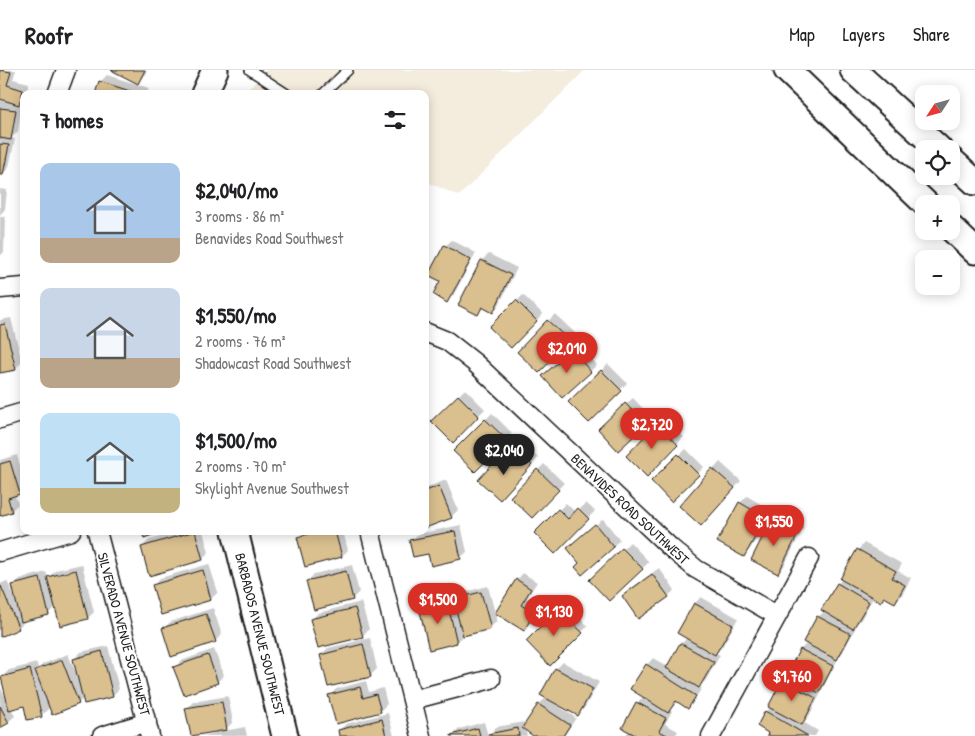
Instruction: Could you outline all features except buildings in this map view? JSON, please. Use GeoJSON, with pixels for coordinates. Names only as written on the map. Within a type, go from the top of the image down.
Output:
{"type":"FeatureCollection","features":[{"type":"Feature","properties":{"kind":"street"},"geometry":{"type":"LineString","coordinates":[[58,90],[66,70]]}},
{"type":"Feature","properties":{"kind":"street"},"geometry":{"type":"LineString","coordinates":[[206,90],[215,70]]}},
{"type":"Feature","properties":{"kind":"street"},"geometry":{"type":"LineString","coordinates":[[787,70],[917,195]]}},
{"type":"Feature","properties":{"kind":"street"},"geometry":{"type":"LineString","coordinates":[[853,70],[929,140]]}},
{"type":"Feature","properties":{"kind":"street"},"geometry":{"type":"LineString","coordinates":[[960,168],[975,182]]}},
{"type":"Feature","properties":{"kind":"street"},"geometry":{"type":"LineString","coordinates":[[960,237],[975,251]]}},
{"type":"Feature","properties":{"kind":"street"},"geometry":{"type":"LineString","coordinates":[[0,289],[20,287]]}},
{"type":"Feature","properties":{"kind":"street","name":"BENAVIDES ROAD SOUTHWEST"},"geometry":{"type":"LineString","coordinates":[[429,334],[447,341],[475,362],[671,548],[696,569],[776,615]]}},
{"type":"Feature","properties":{"kind":"street"},"geometry":{"type":"LineString","coordinates":[[0,419],[20,413]]}},
{"type":"Feature","properties":{"kind":"street"},"geometry":{"type":"LineString","coordinates":[[0,552],[57,535]]}},
{"type":"Feature","properties":{"kind":"street","name":"SILVERADO AVENUE SOUTHWEST"},"geometry":{"type":"LineString","coordinates":[[98,535],[149,729]]}},
{"type":"Feature","properties":{"kind":"street","name":"BARBADOS AVENUE SOUTHWEST"},"geometry":{"type":"LineString","coordinates":[[235,535],[285,736]]}},
{"type":"Feature","properties":{"kind":"street"},"geometry":{"type":"LineString","coordinates":[[371,535],[421,736]]}},
{"type":"Feature","properties":{"kind":"street"},"geometry":{"type":"LineString","coordinates":[[711,736],[808,558]]}},
{"type":"Feature","properties":{"kind":"street"},"geometry":{"type":"LineString","coordinates":[[412,700],[491,679]]}},
{"type":"Feature","properties":{"kind":"street"},"geometry":{"type":"LineString","coordinates":[[102,736],[149,729]]}},
{"type":"Feature","properties":{"kind":"lane"},"geometry":{"type":"LineString","coordinates":[[250,70],[281,90]]}},
{"type":"Feature","properties":{"kind":"lane"},"geometry":{"type":"LineString","coordinates":[[327,90],[348,70]]}},
{"type":"Feature","properties":{"kind":"shaded area"},"geometry":{"type":"Polygon","coordinates":[[[266,70],[585,70],[459,196],[429,183],[429,90],[248,90],[266,70]]]}}]}
